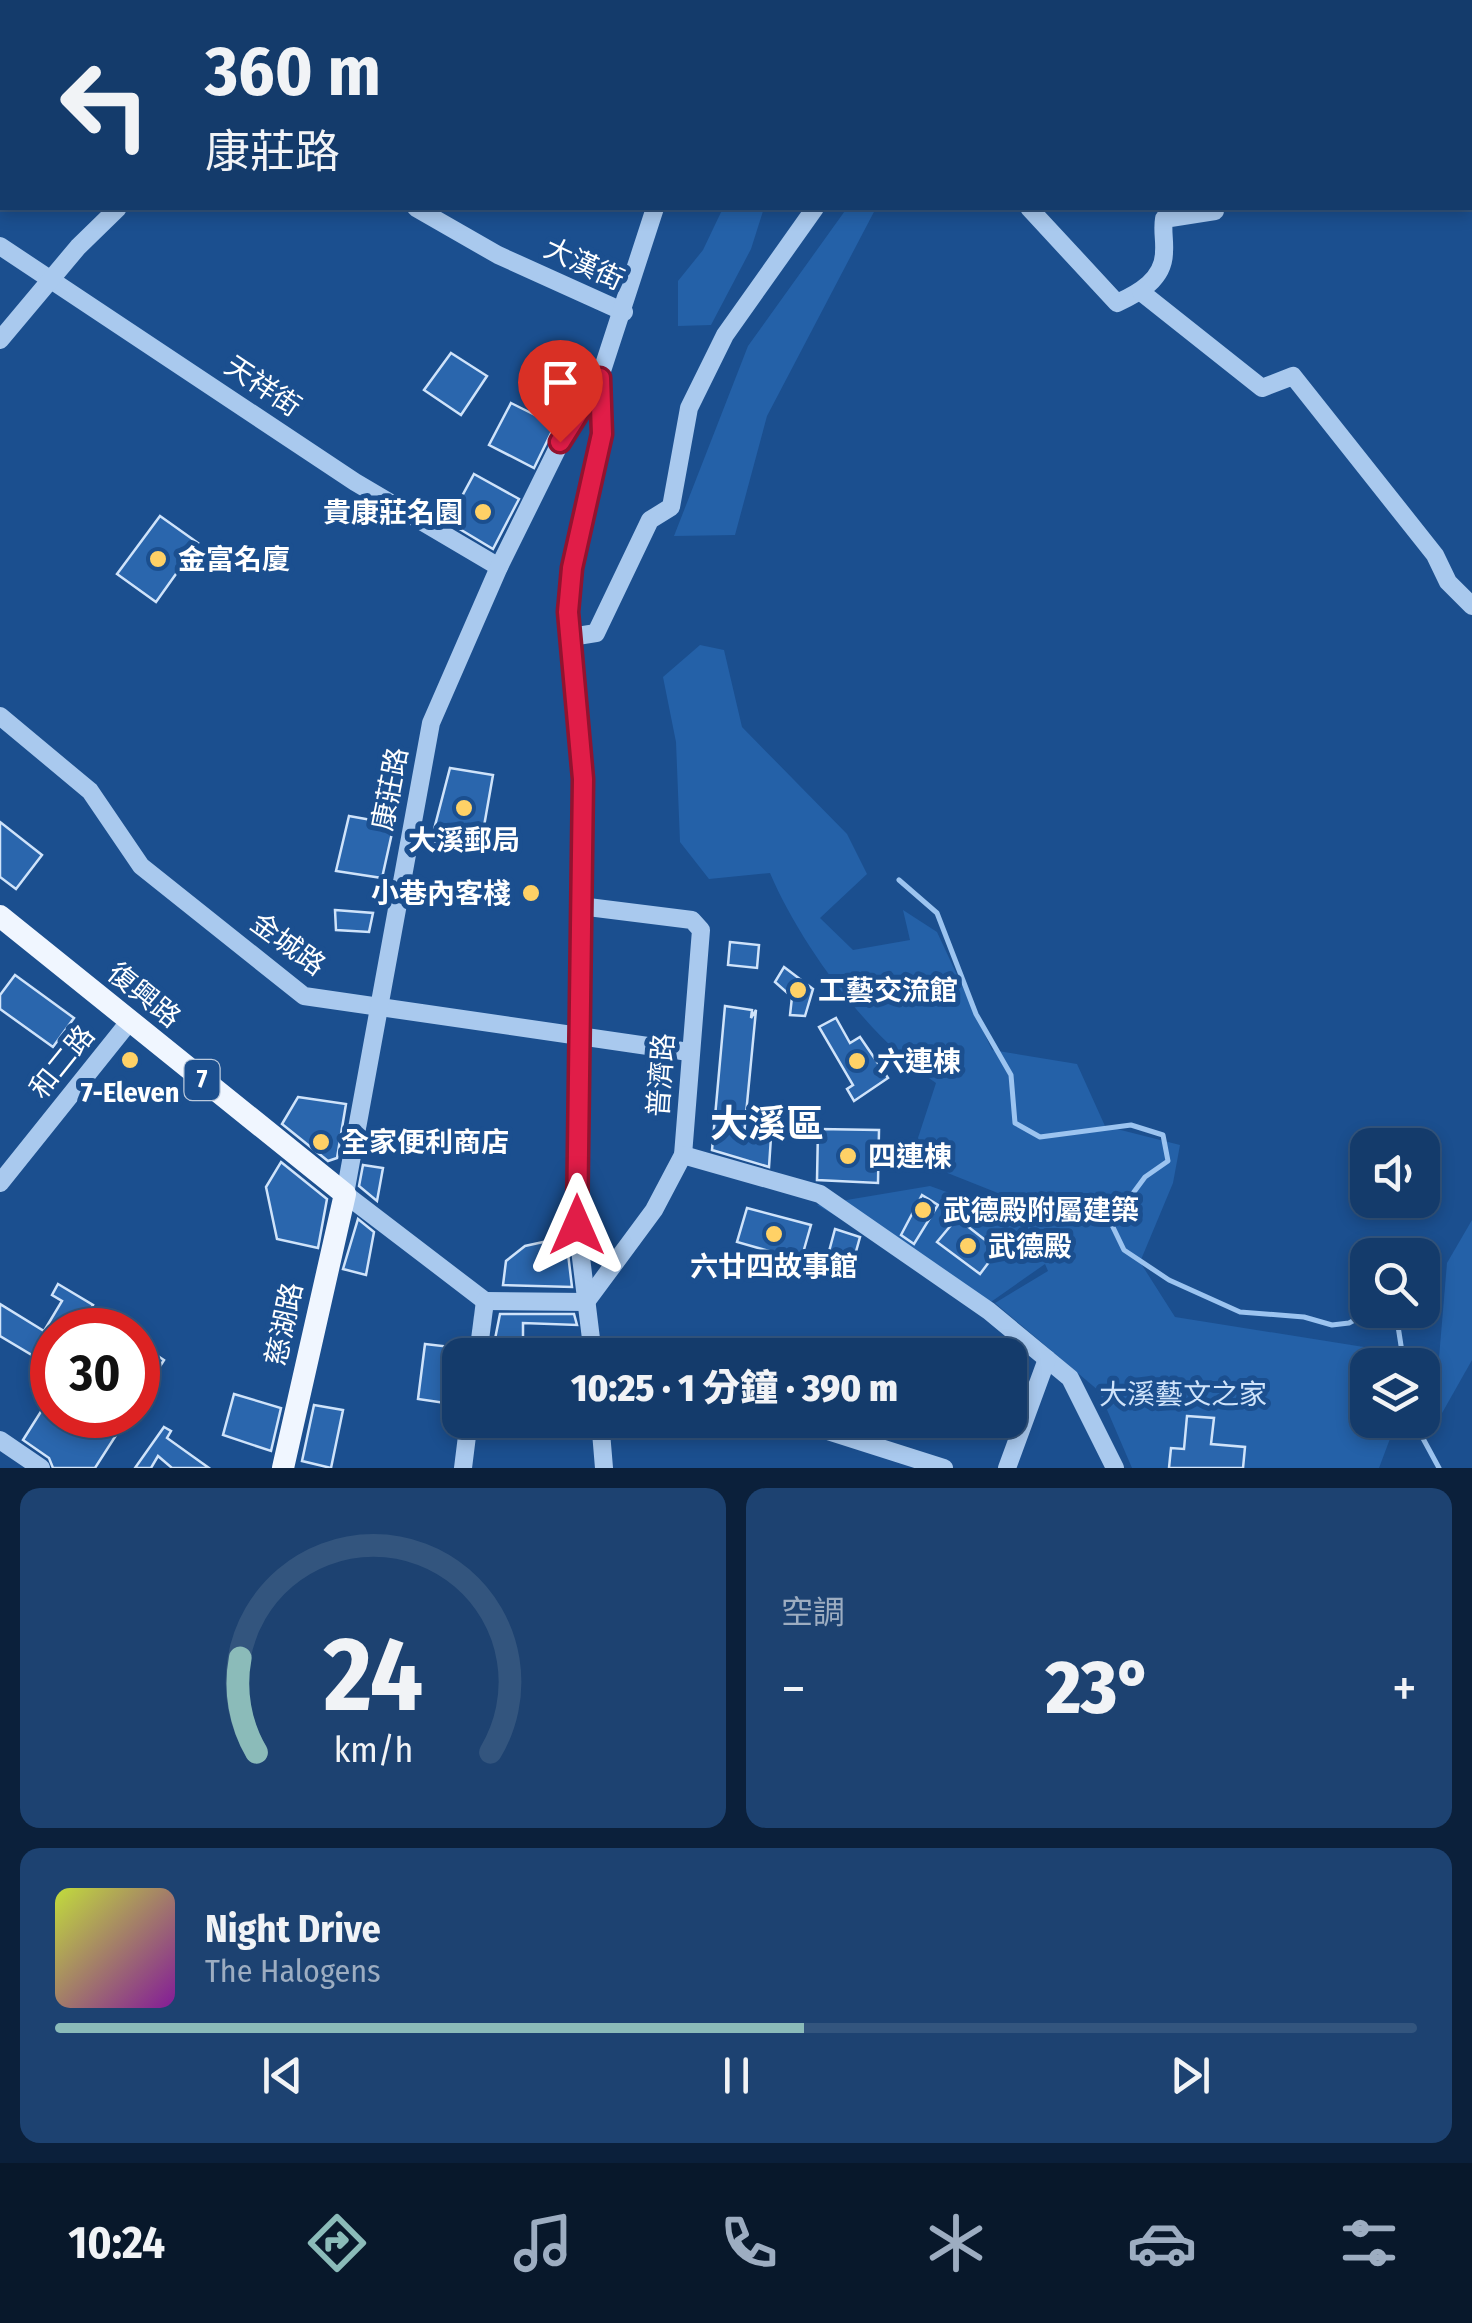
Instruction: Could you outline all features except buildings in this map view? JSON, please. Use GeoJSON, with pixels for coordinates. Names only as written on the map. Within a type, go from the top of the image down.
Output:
{"type":"FeatureCollection","features":[{"type":"Feature","properties":{"kind":"main road","name":"復興路"},"geometry":{"type":"LineString","coordinates":[[0,916],[346,1194]]}},
{"type":"Feature","properties":{"kind":"main road","name":"慈湖路"},"geometry":{"type":"LineString","coordinates":[[283,1468],[346,1194]]}},
{"type":"Feature","properties":{"kind":"street"},"geometry":{"type":"LineString","coordinates":[[0,340],[48,280],[116,210]]}},
{"type":"Feature","properties":{"kind":"street","name":"大漢街"},"geometry":{"type":"LineString","coordinates":[[419,210],[485,248],[624,312]]}},
{"type":"Feature","properties":{"kind":"street","name":"康莊路"},"geometry":{"type":"LineString","coordinates":[[346,1194],[430,722],[499,567],[576,411],[600,378],[654,210]]}},
{"type":"Feature","properties":{"kind":"street"},"geometry":{"type":"LineString","coordinates":[[571,637],[596,633],[650,520],[670,508],[689,408],[725,335],[813,210]]}},
{"type":"Feature","properties":{"kind":"street"},"geometry":{"type":"LineString","coordinates":[[1031,210],[1117,303],[1141,292],[1160,272],[1165,254],[1164,219],[1215,212]]}},
{"type":"Feature","properties":{"kind":"street","name":"天祥街"},"geometry":{"type":"LineString","coordinates":[[0,246],[370,491],[499,567]]}},
{"type":"Feature","properties":{"kind":"street"},"geometry":{"type":"LineString","coordinates":[[1141,292],[1262,388],[1293,376],[1435,554],[1448,582],[1472,606]]}},
{"type":"Feature","properties":{"kind":"street"},"geometry":{"type":"LineString","coordinates":[[591,1338],[577,1225],[583,779],[571,637],[572,568],[602,434],[600,378]]}},
{"type":"Feature","properties":{"kind":"street","name":"金城路"},"geometry":{"type":"LineString","coordinates":[[0,716],[90,791],[141,866],[304,996],[690,1052]]}},
{"type":"Feature","properties":{"kind":"street","name":"普濟路"},"geometry":{"type":"LineString","coordinates":[[580,906],[692,920],[701,930],[682,1156],[820,1194],[988,1311],[1070,1378],[1116,1468]]}},
{"type":"Feature","properties":{"kind":"street","name":"和二路"},"geometry":{"type":"LineString","coordinates":[[0,1183],[129,1022]]}},
{"type":"Feature","properties":{"kind":"street"},"geometry":{"type":"LineString","coordinates":[[586,1302],[654,1210],[682,1156]]}},
{"type":"Feature","properties":{"kind":"street"},"geometry":{"type":"LineString","coordinates":[[346,1194],[485,1301],[586,1302]]}},
{"type":"Feature","properties":{"kind":"street"},"geometry":{"type":"LineString","coordinates":[[480,1338],[485,1301]]}},
{"type":"Feature","properties":{"kind":"street"},"geometry":{"type":"LineString","coordinates":[[1007,1468],[1046,1359]]}},
{"type":"Feature","properties":{"kind":"street"},"geometry":{"type":"LineString","coordinates":[[463,1468],[467,1438]]}},
{"type":"Feature","properties":{"kind":"street"},"geometry":{"type":"LineString","coordinates":[[602,1438],[604,1468]]}},
{"type":"Feature","properties":{"kind":"street"},"geometry":{"type":"LineString","coordinates":[[850,1438],[944,1468]]}},
{"type":"Feature","properties":{"kind":"street"},"geometry":{"type":"LineString","coordinates":[[0,1440],[41,1468]]}},
{"type":"Feature","properties":{"kind":"green space"},"geometry":{"type":"Polygon","coordinates":[[[722,210],[763,210],[751,249],[711,325],[678,326],[678,281],[703,250],[722,210]]]}},
{"type":"Feature","properties":{"kind":"green space"},"geometry":{"type":"Polygon","coordinates":[[[846,210],[875,210],[767,416],[735,535],[674,536],[748,346],[846,210]]]}},
{"type":"Feature","properties":{"kind":"green space","name":"大溪藝文之家"},"geometry":{"type":"Polygon","coordinates":[[[700,645],[724,650],[742,727],[847,834],[867,874],[820,918],[853,950],[910,940],[903,910],[937,932],[992,1050],[1077,1064],[1105,1126],[1180,1145],[1173,1183],[1140,1262],[1175,1317],[1370,1348],[1350,1348],[1350,1438],[1390,1438],[1379,1468],[1132,1468],[1099,1391],[995,1303],[1048,1271],[1045,1264],[988,1304],[817,1205],[930,1186],[997,1210],[1029,1232],[1023,1203],[940,1170],[915,1147],[936,1083],[887,1042],[840,989],[800,930],[770,873],[709,879],[680,842],[676,742],[663,677],[700,645]]]}},
{"type":"Feature","properties":{"kind":"green space"},"geometry":{"type":"Polygon","coordinates":[[[1472,1220],[1472,1360],[1440,1417],[1440,1348],[1447,1263],[1472,1220]]]}},
{"type":"Feature","properties":{"kind":"waterway"},"geometry":{"type":"LineString","coordinates":[[899,880],[937,913],[976,1014],[1011,1075],[1015,1123],[1040,1137],[1131,1125],[1163,1135],[1168,1161],[1145,1177],[1111,1223],[1124,1250],[1169,1280],[1240,1312],[1304,1317],[1332,1325],[1350,1322]]}},
{"type":"Feature","properties":{"kind":"waterway"},"geometry":{"type":"LineString","coordinates":[[1398,1328],[1401,1348]]}},
{"type":"Feature","properties":{"kind":"waterway"},"geometry":{"type":"LineString","coordinates":[[1423,1438],[1439,1468]]}},
{"type":"Feature","properties":{"kind":"place","name":"貴康莊名園"},"geometry":{"type":"Point","coordinates":[483,512]}},
{"type":"Feature","properties":{"kind":"place","name":"金富名廈"},"geometry":{"type":"Point","coordinates":[158,559]}},
{"type":"Feature","properties":{"kind":"place","name":"大溪郵局"},"geometry":{"type":"Point","coordinates":[464,808]}},
{"type":"Feature","properties":{"kind":"place","name":"小巷內客棧"},"geometry":{"type":"Point","coordinates":[531,893]}},
{"type":"Feature","properties":{"kind":"place","name":"工藝交流館"},"geometry":{"type":"Point","coordinates":[798,990]}},
{"type":"Feature","properties":{"kind":"place","name":"7-Eleven"},"geometry":{"type":"Point","coordinates":[130,1060]}},
{"type":"Feature","properties":{"kind":"place","name":"六連棟"},"geometry":{"type":"Point","coordinates":[857,1061]}},
{"type":"Feature","properties":{"kind":"place","name":"全家便利商店"},"geometry":{"type":"Point","coordinates":[321,1142]}},
{"type":"Feature","properties":{"kind":"place","name":"四連棟"},"geometry":{"type":"Point","coordinates":[848,1156]}},
{"type":"Feature","properties":{"kind":"place","name":"武德殿附屬建築"},"geometry":{"type":"Point","coordinates":[923,1210]}},
{"type":"Feature","properties":{"kind":"place","name":"六廿四故事館"},"geometry":{"type":"Point","coordinates":[774,1234]}},
{"type":"Feature","properties":{"kind":"place","name":"武德殿"},"geometry":{"type":"Point","coordinates":[968,1246]}},
{"type":"Feature","properties":{"kind":"district","name":"大溪區"},"geometry":{"type":"Point","coordinates":[767,1124]}},
{"type":"Feature","properties":{"kind":"route"},"geometry":{"type":"LineString","coordinates":[[560,442],[600,378],[602,434],[572,568],[568,612],[583,779],[577,1225]]}}]}
